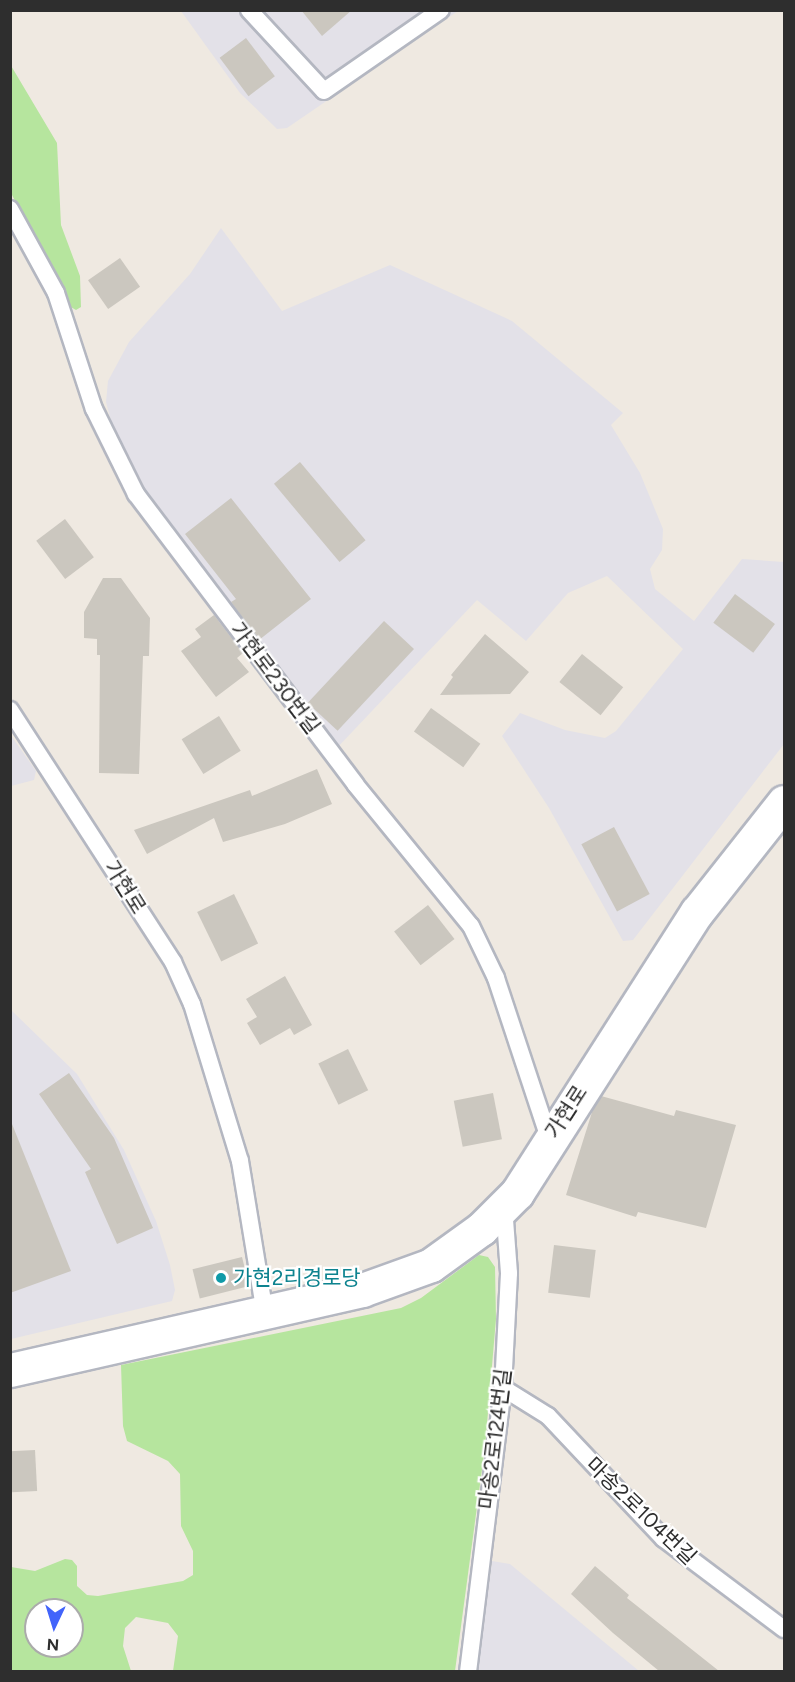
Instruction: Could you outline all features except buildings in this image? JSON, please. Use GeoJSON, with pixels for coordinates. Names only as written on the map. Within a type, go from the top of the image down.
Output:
{"type":"FeatureCollection","features":[{"type":"Feature","properties":{"kind":"street","name":"가현로"},"geometry":{"type":"LineString","coordinates":[[10,1370],[363,1290],[431,1264],[481,1229],[517,1193],[549,1138],[697,912],[784,802]]}},
{"type":"Feature","properties":{"kind":"lane"},"geometry":{"type":"LineString","coordinates":[[249,10],[324,91],[441,10]]}},
{"type":"Feature","properties":{"kind":"lane","name":"가현로230번길"},"geometry":{"type":"LineString","coordinates":[[10,209],[56,293],[94,409],[136,494],[355,784],[471,926],[496,978],[549,1138]]}},
{"type":"Feature","properties":{"kind":"lane","name":"가현로"},"geometry":{"type":"LineString","coordinates":[[12,716],[173,962],[192,1004],[240,1161],[265,1313]]}},
{"type":"Feature","properties":{"kind":"lane","name":"마송2로124번길"},"geometry":{"type":"LineString","coordinates":[[468,1671],[503,1388],[509,1273],[503,1206]]}},
{"type":"Feature","properties":{"kind":"lane","name":"마송2로104번길"},"geometry":{"type":"LineString","coordinates":[[503,1388],[548,1416],[664,1539],[784,1629]]}},
{"type":"Feature","properties":{"kind":"shaded area"},"geometry":{"type":"Polygon","coordinates":[[[181,11],[458,11],[287,128],[277,129],[240,93],[181,11]]]}},
{"type":"Feature","properties":{"kind":"shaded area"},"geometry":{"type":"Polygon","coordinates":[[[221,228],[282,311],[390,265],[512,321],[623,413],[611,425],[640,473],[663,529],[662,550],[650,569],[655,589],[694,621],[742,559],[784,562],[784,744],[633,940],[623,941],[549,808],[502,736],[520,713],[565,730],[605,738],[616,731],[683,649],[607,576],[568,593],[526,641],[477,600],[336,749],[154,507],[111,421],[106,402],[108,381],[129,342],[190,274],[221,228]]]}},
{"type":"Feature","properties":{"kind":"shaded area"},"geometry":{"type":"Polygon","coordinates":[[[10,734],[36,771],[34,780],[11,786],[10,734]]]}},
{"type":"Feature","properties":{"kind":"shaded area"},"geometry":{"type":"Polygon","coordinates":[[[10,1009],[77,1074],[124,1150],[156,1221],[170,1265],[175,1290],[172,1301],[11,1339],[10,1009]]]}},
{"type":"Feature","properties":{"kind":"shaded area"},"geometry":{"type":"Polygon","coordinates":[[[492,1561],[510,1564],[639,1671],[478,1671],[492,1561]]]}},
{"type":"Feature","properties":{"kind":"green space"},"geometry":{"type":"Polygon","coordinates":[[[10,64],[57,143],[61,225],[80,276],[81,307],[76,310],[69,306],[11,193],[10,64]]]}},
{"type":"Feature","properties":{"kind":"green space"},"geometry":{"type":"Polygon","coordinates":[[[479,1255],[488,1257],[495,1267],[496,1319],[485,1447],[455,1671],[173,1671],[178,1636],[168,1623],[136,1617],[125,1628],[123,1646],[131,1671],[11,1671],[11,1567],[35,1571],[65,1559],[72,1560],[77,1566],[77,1586],[87,1595],[98,1596],[183,1581],[193,1575],[193,1551],[181,1526],[180,1474],[168,1461],[127,1441],[123,1426],[121,1365],[401,1308],[421,1298],[479,1255]]]}},
{"type":"Feature","properties":{"kind":"place","name":"가현2리경로당"},"geometry":{"type":"Point","coordinates":[221,1278]}}]}
